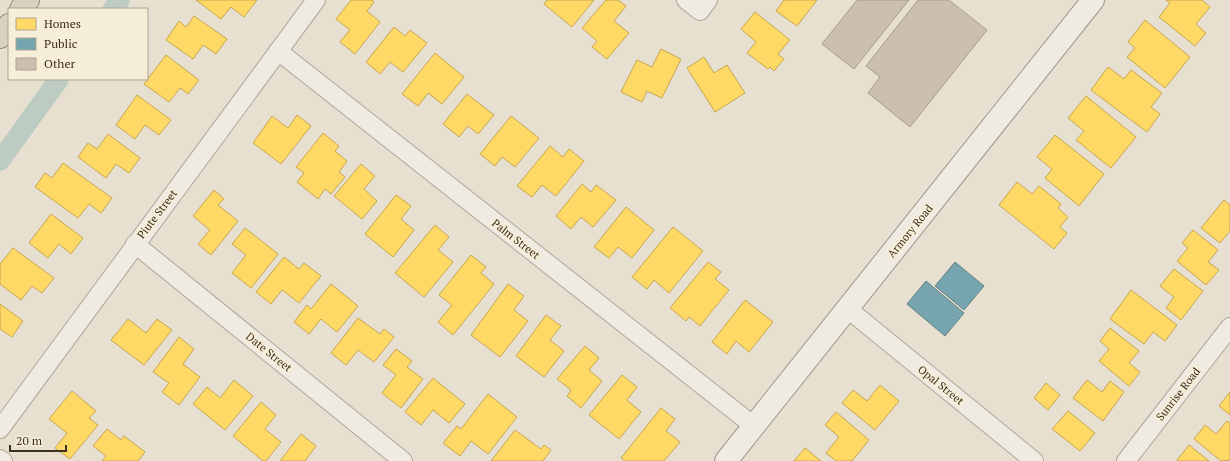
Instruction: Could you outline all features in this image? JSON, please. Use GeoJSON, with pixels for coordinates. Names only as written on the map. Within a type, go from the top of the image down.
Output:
{"type":"FeatureCollection","features":[{"type":"Feature","properties":{"kind":"highway"},"geometry":{"type":"LineString","coordinates":[[0,37],[8,26]]}},
{"type":"Feature","properties":{"kind":"main road","name":"Armory Road"},"geometry":{"type":"LineString","coordinates":[[726,461],[1093,0]]}},
{"type":"Feature","properties":{"kind":"street","name":"Piute Street"},"geometry":{"type":"LineString","coordinates":[[0,428],[316,0]]}},
{"type":"Feature","properties":{"kind":"street","name":"Palm Street"},"geometry":{"type":"LineString","coordinates":[[278,51],[754,426]]}},
{"type":"Feature","properties":{"kind":"street","name":"Date Street"},"geometry":{"type":"LineString","coordinates":[[135,244],[403,461]]}},
{"type":"Feature","properties":{"kind":"street","name":"Opal Street"},"geometry":{"type":"LineString","coordinates":[[848,309],[1034,461]]}},
{"type":"Feature","properties":{"kind":"street","name":"Sunrise Road"},"geometry":{"type":"LineString","coordinates":[[1126,461],[1230,327]]}},
{"type":"Feature","properties":{"kind":"building: Homes"},"geometry":{"type":"Polygon","coordinates":[[[196,0],[257,0],[244,17],[231,7],[221,19],[196,0]]]}},
{"type":"Feature","properties":{"kind":"building: Homes"},"geometry":{"type":"Polygon","coordinates":[[[351,0],[372,0],[374,2],[367,11],[380,22],[355,54],[340,42],[350,30],[336,19],[351,0]]]}},
{"type":"Feature","properties":{"kind":"building: Homes"},"geometry":{"type":"Polygon","coordinates":[[[547,0],[594,0],[572,27],[544,4],[547,0]]]}},
{"type":"Feature","properties":{"kind":"building: Homes"},"geometry":{"type":"Polygon","coordinates":[[[606,0],[618,0],[626,6],[614,21],[629,33],[607,59],[592,47],[597,41],[582,28],[606,0]]]}},
{"type":"Feature","properties":{"kind":"building: Homes"},"geometry":{"type":"Polygon","coordinates":[[[784,0],[817,0],[797,26],[776,11],[784,0]]]}},
{"type":"Feature","properties":{"kind":"building: Homes"},"geometry":{"type":"Polygon","coordinates":[[[1166,0],[1202,0],[1210,7],[1196,24],[1206,33],[1195,46],[1159,17],[1170,3],[1166,0]]]}},
{"type":"Feature","properties":{"kind":"building: Homes"},"geometry":{"type":"Polygon","coordinates":[[[755,12],[790,40],[778,54],[784,59],[774,71],[770,67],[768,69],[747,53],[756,42],[741,29],[755,12]]]}},
{"type":"Feature","properties":{"kind":"building: Homes"},"geometry":{"type":"Polygon","coordinates":[[[194,16],[227,39],[216,54],[203,45],[193,59],[166,40],[179,21],[186,27],[194,16]]]}},
{"type":"Feature","properties":{"kind":"building: Homes"},"geometry":{"type":"Polygon","coordinates":[[[1145,20],[1190,57],[1165,88],[1127,57],[1135,48],[1128,42],[1145,20]]]}},
{"type":"Feature","properties":{"kind":"building: Homes"},"geometry":{"type":"Polygon","coordinates":[[[394,27],[405,36],[410,30],[427,43],[403,72],[390,62],[380,74],[366,62],[394,27]]]}},
{"type":"Feature","properties":{"kind":"building: Homes"},"geometry":{"type":"Polygon","coordinates":[[[661,49],[681,59],[662,98],[647,91],[642,102],[621,92],[637,60],[652,67],[661,49]]]}},
{"type":"Feature","properties":{"kind":"building: Homes"},"geometry":{"type":"Polygon","coordinates":[[[435,53],[464,77],[442,104],[428,93],[418,106],[402,94],[435,53]]]}},
{"type":"Feature","properties":{"kind":"building: Homes"},"geometry":{"type":"Polygon","coordinates":[[[166,55],[199,80],[188,94],[180,88],[169,102],[144,84],[166,55]]]}},
{"type":"Feature","properties":{"kind":"building: Homes"},"geometry":{"type":"Polygon","coordinates":[[[704,57],[714,73],[727,65],[745,93],[715,112],[687,68],[704,57]]]}},
{"type":"Feature","properties":{"kind":"building: Homes"},"geometry":{"type":"Polygon","coordinates":[[[1108,67],[1124,79],[1131,70],[1162,93],[1151,107],[1160,114],[1147,132],[1091,90],[1108,67]]]}},
{"type":"Feature","properties":{"kind":"building: Homes"},"geometry":{"type":"Polygon","coordinates":[[[467,94],[494,115],[478,134],[468,126],[459,137],[443,124],[467,94]]]}},
{"type":"Feature","properties":{"kind":"building: Homes"},"geometry":{"type":"Polygon","coordinates":[[[137,95],[171,120],[159,135],[145,125],[135,139],[116,125],[137,95]]]}},
{"type":"Feature","properties":{"kind":"building: Homes"},"geometry":{"type":"Polygon","coordinates":[[[1086,96],[1136,137],[1111,168],[1076,140],[1084,131],[1068,118],[1086,96]]]}},
{"type":"Feature","properties":{"kind":"building: Homes"},"geometry":{"type":"Polygon","coordinates":[[[297,115],[311,126],[281,164],[253,143],[272,116],[288,128],[297,115]]]}},
{"type":"Feature","properties":{"kind":"building: Homes"},"geometry":{"type":"Polygon","coordinates":[[[511,116],[539,138],[515,167],[502,157],[495,166],[480,154],[511,116]]]}},
{"type":"Feature","properties":{"kind":"building: Homes"},"geometry":{"type":"Polygon","coordinates":[[[323,133],[339,146],[335,151],[347,161],[339,172],[345,177],[331,194],[325,189],[318,199],[297,182],[304,173],[296,167],[323,133]]]}},
{"type":"Feature","properties":{"kind":"building: Homes"},"geometry":{"type":"Polygon","coordinates":[[[108,134],[140,158],[129,173],[116,164],[106,178],[78,157],[88,143],[97,149],[108,134]]]}},
{"type":"Feature","properties":{"kind":"building: Homes"},"geometry":{"type":"Polygon","coordinates":[[[1055,135],[1104,174],[1079,206],[1045,178],[1052,169],[1037,157],[1055,135]]]}},
{"type":"Feature","properties":{"kind":"building: Homes"},"geometry":{"type":"Polygon","coordinates":[[[550,146],[563,157],[569,149],[584,161],[556,196],[542,185],[532,197],[517,186],[550,146]]]}},
{"type":"Feature","properties":{"kind":"building: Homes"},"geometry":{"type":"Polygon","coordinates":[[[63,163],[112,198],[101,213],[89,204],[78,218],[35,187],[45,173],[52,178],[63,163]]]}},
{"type":"Feature","properties":{"kind":"building: Homes"},"geometry":{"type":"Polygon","coordinates":[[[361,164],[375,176],[364,189],[377,201],[362,219],[334,196],[361,164]]]}},
{"type":"Feature","properties":{"kind":"building: Homes"},"geometry":{"type":"Polygon","coordinates":[[[1017,182],[1032,194],[1039,186],[1061,204],[1058,208],[1068,217],[1060,227],[1067,233],[1054,249],[999,205],[1017,182]]]}},
{"type":"Feature","properties":{"kind":"building: Homes"},"geometry":{"type":"Polygon","coordinates":[[[582,184],[591,192],[596,185],[616,200],[593,227],[581,217],[571,229],[556,216],[582,184]]]}},
{"type":"Feature","properties":{"kind":"building: Homes"},"geometry":{"type":"Polygon","coordinates":[[[214,190],[224,199],[218,205],[238,221],[211,255],[198,244],[210,230],[193,216],[214,190]]]}},
{"type":"Feature","properties":{"kind":"building: Homes"},"geometry":{"type":"Polygon","coordinates":[[[396,195],[411,206],[401,219],[414,230],[393,257],[365,234],[396,195]]]}},
{"type":"Feature","properties":{"kind":"building: Homes"},"geometry":{"type":"Polygon","coordinates":[[[1224,200],[1230,205],[1230,231],[1220,243],[1201,228],[1224,200]]]}},
{"type":"Feature","properties":{"kind":"building: Homes"},"geometry":{"type":"Polygon","coordinates":[[[626,207],[654,230],[632,258],[618,247],[609,258],[594,247],[626,207]]]}},
{"type":"Feature","properties":{"kind":"building: Homes"},"geometry":{"type":"Polygon","coordinates":[[[51,214],[83,238],[71,254],[59,244],[48,258],[29,243],[51,214]]]}},
{"type":"Feature","properties":{"kind":"building: Homes"},"geometry":{"type":"Polygon","coordinates":[[[435,225],[449,237],[438,250],[453,262],[424,297],[395,273],[435,225]]]}},
{"type":"Feature","properties":{"kind":"building: Homes"},"geometry":{"type":"Polygon","coordinates":[[[673,227],[703,251],[669,293],[654,280],[647,289],[632,277],[673,227]]]}},
{"type":"Feature","properties":{"kind":"building: Homes"},"geometry":{"type":"Polygon","coordinates":[[[245,228],[278,254],[251,288],[232,273],[246,255],[232,244],[245,228]]]}},
{"type":"Feature","properties":{"kind":"building: Homes"},"geometry":{"type":"Polygon","coordinates":[[[1193,230],[1218,250],[1208,262],[1219,270],[1206,285],[1177,261],[1188,248],[1182,243],[1193,230]]]}},
{"type":"Feature","properties":{"kind":"building: Homes"},"geometry":{"type":"Polygon","coordinates":[[[13,248],[54,278],[42,293],[32,286],[21,300],[0,284],[0,264],[13,248]]]}},
{"type":"Feature","properties":{"kind":"building: Homes"},"geometry":{"type":"Polygon","coordinates":[[[471,255],[486,267],[481,273],[494,284],[453,335],[438,322],[452,305],[439,295],[471,255]]]}},
{"type":"Feature","properties":{"kind":"building: Homes"},"geometry":{"type":"Polygon","coordinates":[[[284,257],[299,269],[304,263],[321,276],[299,303],[282,290],[271,304],[256,292],[284,257]]]}},
{"type":"Feature","properties":{"kind":"building: Homes"},"geometry":{"type":"Polygon","coordinates":[[[708,262],[721,272],[715,279],[729,290],[700,326],[689,317],[686,321],[670,308],[708,262]]]}},
{"type":"Feature","properties":{"kind":"building: Homes"},"geometry":{"type":"Polygon","coordinates":[[[1174,269],[1203,291],[1181,320],[1166,308],[1174,297],[1160,286],[1174,269]]]}},
{"type":"Feature","properties":{"kind":"building: Homes"},"geometry":{"type":"Polygon","coordinates":[[[331,284],[358,306],[337,332],[321,319],[309,334],[294,322],[307,305],[311,309],[331,284]]]}},
{"type":"Feature","properties":{"kind":"building: Homes"},"geometry":{"type":"Polygon","coordinates":[[[508,284],[524,296],[514,310],[528,321],[500,357],[471,335],[508,284]]]}},
{"type":"Feature","properties":{"kind":"building: Homes"},"geometry":{"type":"Polygon","coordinates":[[[1131,290],[1177,325],[1165,341],[1153,332],[1144,344],[1110,319],[1131,290]]]}},
{"type":"Feature","properties":{"kind":"building: Homes"},"geometry":{"type":"Polygon","coordinates":[[[745,300],[773,322],[749,352],[736,341],[727,354],[712,342],[745,300]]]}},
{"type":"Feature","properties":{"kind":"building: Homes"},"geometry":{"type":"Polygon","coordinates":[[[0,304],[23,321],[12,337],[0,329],[0,304]]]}},
{"type":"Feature","properties":{"kind":"building: Homes"},"geometry":{"type":"Polygon","coordinates":[[[546,315],[561,326],[550,340],[564,351],[544,377],[516,356],[546,315]]]}},
{"type":"Feature","properties":{"kind":"building: Homes"},"geometry":{"type":"Polygon","coordinates":[[[358,318],[380,334],[384,329],[394,337],[374,362],[358,350],[346,365],[331,353],[358,318]]]}},
{"type":"Feature","properties":{"kind":"building: Homes"},"geometry":{"type":"Polygon","coordinates":[[[128,319],[146,333],[157,319],[172,330],[144,365],[111,340],[128,319]]]}},
{"type":"Feature","properties":{"kind":"building: Homes"},"geometry":{"type":"Polygon","coordinates":[[[1110,328],[1139,351],[1129,363],[1140,372],[1129,386],[1099,361],[1109,349],[1100,341],[1110,328]]]}},
{"type":"Feature","properties":{"kind":"building: Homes"},"geometry":{"type":"Polygon","coordinates":[[[179,337],[194,349],[183,364],[200,377],[179,405],[162,392],[169,383],[153,372],[179,337]]]}},
{"type":"Feature","properties":{"kind":"building: Homes"},"geometry":{"type":"Polygon","coordinates":[[[585,346],[599,358],[589,370],[602,381],[581,408],[567,396],[571,390],[557,379],[585,346]]]}},
{"type":"Feature","properties":{"kind":"building: Homes"},"geometry":{"type":"Polygon","coordinates":[[[396,349],[412,361],[407,367],[423,379],[401,408],[382,393],[396,375],[383,365],[396,349]]]}},
{"type":"Feature","properties":{"kind":"building: Homes"},"geometry":{"type":"Polygon","coordinates":[[[622,375],[637,387],[627,400],[641,412],[619,439],[589,415],[622,375]]]}},
{"type":"Feature","properties":{"kind":"building: Homes"},"geometry":{"type":"Polygon","coordinates":[[[433,378],[465,404],[449,423],[433,410],[421,425],[405,412],[433,378]]]}},
{"type":"Feature","properties":{"kind":"building: Homes"},"geometry":{"type":"Polygon","coordinates":[[[234,380],[253,396],[225,430],[193,404],[207,387],[220,398],[234,380]]]}},
{"type":"Feature","properties":{"kind":"building: Homes"},"geometry":{"type":"Polygon","coordinates":[[[1087,380],[1102,392],[1110,381],[1124,392],[1103,421],[1073,398],[1087,380]]]}},
{"type":"Feature","properties":{"kind":"building: Homes"},"geometry":{"type":"Polygon","coordinates":[[[1046,383],[1060,395],[1048,410],[1034,398],[1046,383]]]}},
{"type":"Feature","properties":{"kind":"building: Homes"},"geometry":{"type":"Polygon","coordinates":[[[880,385],[899,401],[875,430],[842,403],[853,390],[867,401],[880,385]]]}},
{"type":"Feature","properties":{"kind":"building: Homes"},"geometry":{"type":"Polygon","coordinates":[[[72,391],[96,411],[89,418],[98,425],[70,459],[55,448],[67,433],[49,419],[72,391]]]}},
{"type":"Feature","properties":{"kind":"building: Homes"},"geometry":{"type":"Polygon","coordinates":[[[1230,392],[1230,415],[1219,406],[1230,392]]]}},
{"type":"Feature","properties":{"kind":"building: Homes"},"geometry":{"type":"Polygon","coordinates":[[[488,394],[517,417],[488,454],[471,441],[460,456],[443,443],[457,426],[461,429],[488,394]]]}},
{"type":"Feature","properties":{"kind":"building: Homes"},"geometry":{"type":"Polygon","coordinates":[[[261,402],[276,415],[265,429],[281,442],[266,461],[263,461],[233,436],[261,402]]]}},
{"type":"Feature","properties":{"kind":"building: Homes"},"geometry":{"type":"Polygon","coordinates":[[[661,408],[675,419],[666,431],[680,442],[664,461],[625,461],[621,458],[661,408]]]}},
{"type":"Feature","properties":{"kind":"building: Homes"},"geometry":{"type":"Polygon","coordinates":[[[1068,411],[1095,433],[1080,451],[1052,429],[1068,411]]]}},
{"type":"Feature","properties":{"kind":"building: Homes"},"geometry":{"type":"Polygon","coordinates":[[[836,412],[869,440],[852,461],[836,461],[826,453],[839,437],[825,425],[836,412]]]}},
{"type":"Feature","properties":{"kind":"building: Homes"},"geometry":{"type":"Polygon","coordinates":[[[1227,421],[1230,423],[1230,460],[1221,461],[1194,439],[1205,425],[1216,434],[1227,421]]]}},
{"type":"Feature","properties":{"kind":"building: Homes"},"geometry":{"type":"Polygon","coordinates":[[[107,429],[121,440],[124,436],[145,452],[138,461],[102,461],[106,456],[93,446],[107,429]]]}},
{"type":"Feature","properties":{"kind":"building: Homes"},"geometry":{"type":"Polygon","coordinates":[[[515,430],[541,449],[544,445],[551,450],[543,461],[491,461],[515,430]]]}},
{"type":"Feature","properties":{"kind":"building: Homes"},"geometry":{"type":"Polygon","coordinates":[[[301,434],[316,446],[305,461],[280,461],[301,434]]]}},
{"type":"Feature","properties":{"kind":"building: Homes"},"geometry":{"type":"Polygon","coordinates":[[[1189,445],[1209,461],[1177,460],[1189,445]]]}},
{"type":"Feature","properties":{"kind":"building: Homes"},"geometry":{"type":"Polygon","coordinates":[[[805,448],[821,461],[794,461],[805,448]]]}},
{"type":"Feature","properties":{"kind":"building: Public"},"geometry":{"type":"Polygon","coordinates":[[[955,262],[984,286],[964,310],[935,286],[955,262]]]}},
{"type":"Feature","properties":{"kind":"building: Public"},"geometry":{"type":"Polygon","coordinates":[[[926,281],[964,313],[945,336],[907,304],[926,281]]]}},
{"type":"Feature","properties":{"kind":"building: Other"},"geometry":{"type":"Polygon","coordinates":[[[857,0],[909,0],[854,69],[822,44],[857,0]]]}},
{"type":"Feature","properties":{"kind":"building: Other"},"geometry":{"type":"Polygon","coordinates":[[[918,0],[949,0],[987,30],[910,127],[868,93],[880,77],[866,66],[918,0]]]}},
{"type":"Feature","properties":{"kind":"waterway"},"geometry":{"type":"LineString","coordinates":[[114,8],[120,0]]}},
{"type":"Feature","properties":{"kind":"waterway"},"geometry":{"type":"LineString","coordinates":[[0,161],[58,80]]}}]}
